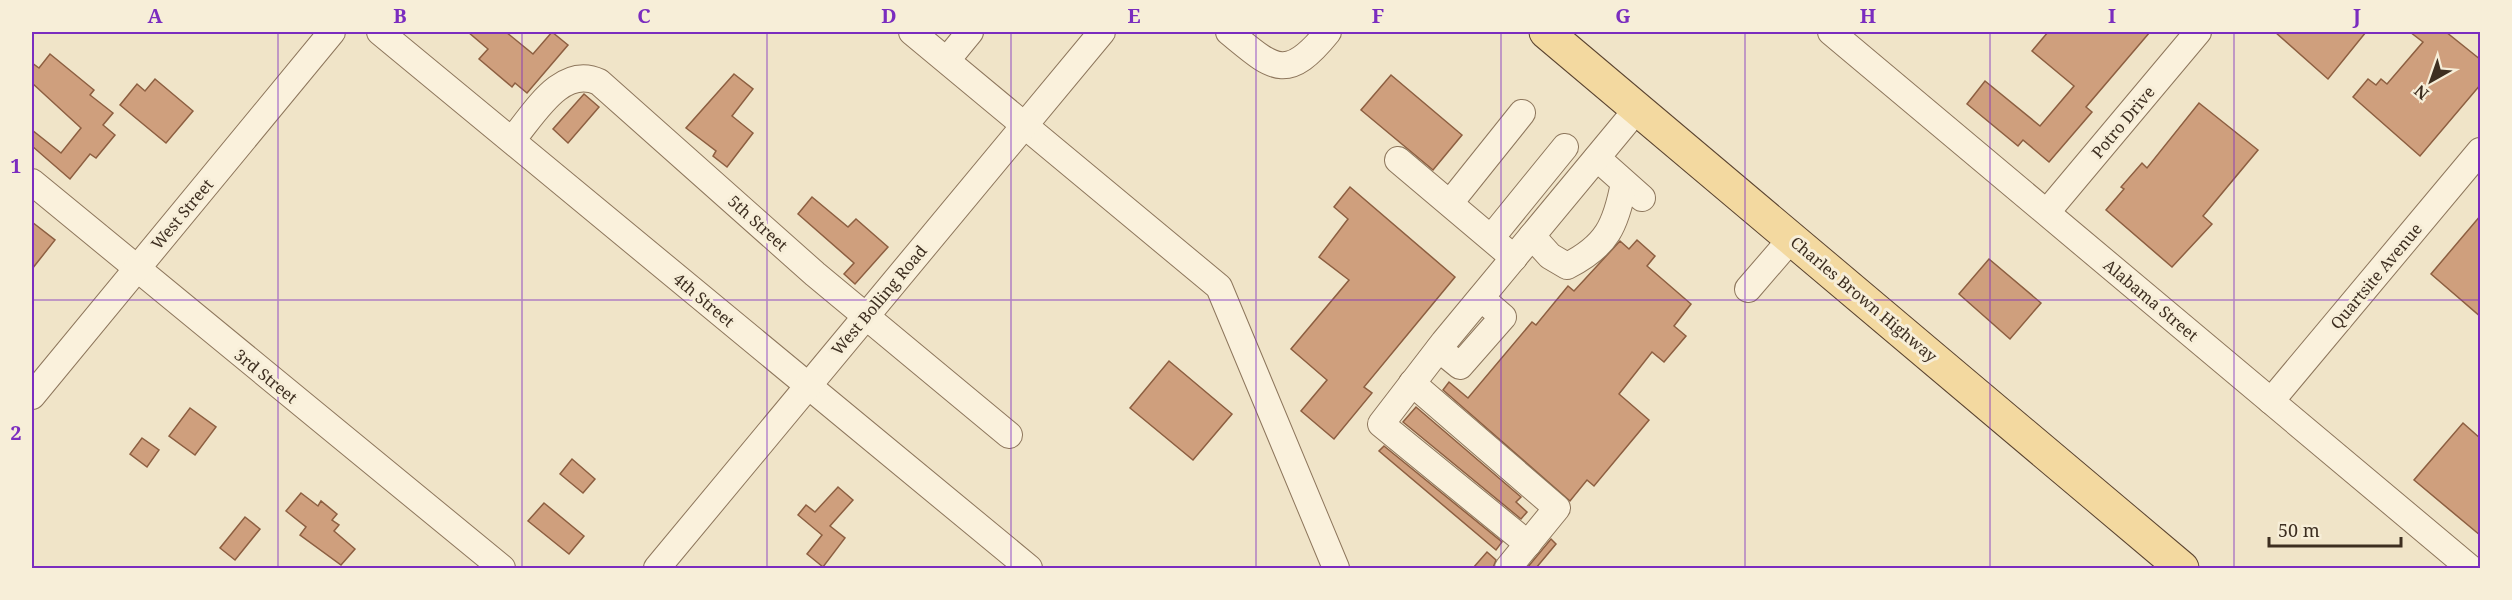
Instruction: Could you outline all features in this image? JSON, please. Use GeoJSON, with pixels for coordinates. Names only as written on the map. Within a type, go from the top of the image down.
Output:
{"type":"FeatureCollection","features":[{"type":"Feature","properties":{"kind":"main road","name":"Charles Brown Highway"},"geometry":{"type":"LineString","coordinates":[[1546,32],[2182,568]]}},
{"type":"Feature","properties":{"kind":"street","name":"West Street"},"geometry":{"type":"LineString","coordinates":[[32,396],[332,32]]}},
{"type":"Feature","properties":{"kind":"street","name":"4th Street"},"geometry":{"type":"LineString","coordinates":[[380,32],[1029,568]]}},
{"type":"Feature","properties":{"kind":"street"},"geometry":{"type":"LineString","coordinates":[[912,32],[1219,287],[1336,568]]}},
{"type":"Feature","properties":{"kind":"street"},"geometry":{"type":"LineString","coordinates":[[947,60],[970,32]]}},
{"type":"Feature","properties":{"kind":"street"},"geometry":{"type":"LineString","coordinates":[[1229,32],[1267,63],[1286,66],[1304,58],[1328,32]]}},
{"type":"Feature","properties":{"kind":"street","name":"Alabama Street"},"geometry":{"type":"LineString","coordinates":[[1831,32],[2469,568]]}},
{"type":"Feature","properties":{"kind":"street","name":"Potro Drive"},"geometry":{"type":"LineString","coordinates":[[2047,212],[2198,32]]}},
{"type":"Feature","properties":{"kind":"street","name":"West Bolling Road"},"geometry":{"type":"LineString","coordinates":[[657,568],[1024,125],[1088,36]]}},
{"type":"Feature","properties":{"kind":"street","name":"5th Street"},"geometry":{"type":"LineString","coordinates":[[512,140],[554,91],[572,78],[587,76],[599,82],[815,274],[1009,435]]}},
{"type":"Feature","properties":{"kind":"street"},"geometry":{"type":"LineString","coordinates":[[1528,544],[1381,424],[1480,298],[1638,108]]}},
{"type":"Feature","properties":{"kind":"street"},"geometry":{"type":"LineString","coordinates":[[1450,203],[1522,113]]}},
{"type":"Feature","properties":{"kind":"street"},"geometry":{"type":"LineString","coordinates":[[1491,238],[1565,147]]}},
{"type":"Feature","properties":{"kind":"street","name":"Quartsite Avenue"},"geometry":{"type":"LineString","coordinates":[[2271,401],[2481,151]]}},
{"type":"Feature","properties":{"kind":"street"},"geometry":{"type":"LineString","coordinates":[[1532,236],[1550,256],[1567,266],[1590,255],[1618,219],[1633,191],[1597,158]]}},
{"type":"Feature","properties":{"kind":"street"},"geometry":{"type":"LineString","coordinates":[[1398,160],[1514,258]]}},
{"type":"Feature","properties":{"kind":"street","name":"3rd Street"},"geometry":{"type":"LineString","coordinates":[[32,182],[501,568]]}},
{"type":"Feature","properties":{"kind":"street"},"geometry":{"type":"LineString","coordinates":[[1748,289],[1792,238]]}},
{"type":"Feature","properties":{"kind":"street"},"geometry":{"type":"LineString","coordinates":[[1412,383],[1557,508],[1508,568]]}},
{"type":"Feature","properties":{"kind":"building"},"geometry":{"type":"Polygon","coordinates":[[[468,32],[506,32],[533,54],[552,32],[568,45],[527,93],[515,83],[512,87],[479,59],[488,49],[468,32]]]}},
{"type":"Feature","properties":{"kind":"building"},"geometry":{"type":"Polygon","coordinates":[[[2048,32],[2150,32],[2086,107],[2092,112],[2049,162],[2023,140],[2018,146],[1967,104],[1985,81],[2040,126],[2074,86],[2032,51],[2048,32]]]}},
{"type":"Feature","properties":{"kind":"building"},"geometry":{"type":"Polygon","coordinates":[[[2275,32],[2366,32],[2328,79],[2275,32]]]}},
{"type":"Feature","properties":{"kind":"building"},"geometry":{"type":"Polygon","coordinates":[[[2410,32],[2446,32],[2481,60],[2481,84],[2420,156],[2353,97],[2368,79],[2376,85],[2381,79],[2387,84],[2423,42],[2410,32]]]}},
{"type":"Feature","properties":{"kind":"building"},"geometry":{"type":"Polygon","coordinates":[[[50,54],[94,90],[90,95],[113,113],[103,125],[115,135],[96,158],[90,154],[70,179],[32,146],[32,130],[61,153],[81,128],[32,83],[32,63],[39,68],[50,54]]]}},
{"type":"Feature","properties":{"kind":"building"},"geometry":{"type":"Polygon","coordinates":[[[734,74],[753,89],[732,116],[753,133],[727,167],[713,156],[716,151],[686,128],[734,74]]]}},
{"type":"Feature","properties":{"kind":"building"},"geometry":{"type":"Polygon","coordinates":[[[1391,75],[1462,135],[1433,170],[1361,110],[1391,75]]]}},
{"type":"Feature","properties":{"kind":"building"},"geometry":{"type":"Polygon","coordinates":[[[155,79],[193,111],[166,143],[120,105],[137,84],[145,91],[155,79]]]}},
{"type":"Feature","properties":{"kind":"building"},"geometry":{"type":"Polygon","coordinates":[[[584,94],[599,107],[568,143],[553,129],[584,94]]]}},
{"type":"Feature","properties":{"kind":"building"},"geometry":{"type":"Polygon","coordinates":[[[2199,103],[2258,150],[2203,216],[2212,224],[2172,267],[2106,210],[2124,189],[2121,187],[2142,163],[2147,168],[2199,103]]]}},
{"type":"Feature","properties":{"kind":"building"},"geometry":{"type":"Polygon","coordinates":[[[1350,187],[1455,277],[1364,387],[1372,393],[1334,439],[1301,411],[1327,380],[1291,349],[1349,280],[1319,257],[1348,219],[1334,207],[1350,187]]]}},
{"type":"Feature","properties":{"kind":"building"},"geometry":{"type":"Polygon","coordinates":[[[812,197],[848,227],[856,219],[888,247],[855,284],[844,274],[854,263],[798,214],[812,197]]]}},
{"type":"Feature","properties":{"kind":"building"},"geometry":{"type":"Polygon","coordinates":[[[2481,215],[2481,317],[2431,274],[2481,215]]]}},
{"type":"Feature","properties":{"kind":"building"},"geometry":{"type":"Polygon","coordinates":[[[32,222],[55,240],[32,269],[32,222]]]}},
{"type":"Feature","properties":{"kind":"building"},"geometry":{"type":"Polygon","coordinates":[[[1637,240],[1655,256],[1647,266],[1691,304],[1674,326],[1686,336],[1664,362],[1652,352],[1619,394],[1649,420],[1594,486],[1587,480],[1570,501],[1443,390],[1449,382],[1468,398],[1532,322],[1536,325],[1568,286],[1574,291],[1620,241],[1629,249],[1637,240]]]}},
{"type":"Feature","properties":{"kind":"building"},"geometry":{"type":"Polygon","coordinates":[[[1989,259],[2041,303],[2010,339],[1959,294],[1989,259]]]}},
{"type":"Feature","properties":{"kind":"building"},"geometry":{"type":"Polygon","coordinates":[[[1169,361],[1232,414],[1193,460],[1130,408],[1169,361]]]}},
{"type":"Feature","properties":{"kind":"building"},"geometry":{"type":"Polygon","coordinates":[[[1416,407],[1521,497],[1516,502],[1527,512],[1521,519],[1403,422],[1416,407]]]}},
{"type":"Feature","properties":{"kind":"building"},"geometry":{"type":"Polygon","coordinates":[[[190,408],[216,427],[195,455],[169,436],[190,408]]]}},
{"type":"Feature","properties":{"kind":"building"},"geometry":{"type":"Polygon","coordinates":[[[2463,423],[2481,439],[2481,536],[2414,480],[2463,423]]]}},
{"type":"Feature","properties":{"kind":"building"},"geometry":{"type":"Polygon","coordinates":[[[142,438],[159,450],[147,467],[130,454],[142,438]]]}},
{"type":"Feature","properties":{"kind":"building"},"geometry":{"type":"Polygon","coordinates":[[[1384,446],[1502,542],[1496,550],[1379,451],[1384,446]]]}},
{"type":"Feature","properties":{"kind":"building"},"geometry":{"type":"Polygon","coordinates":[[[572,459],[595,479],[583,493],[560,474],[572,459]]]}},
{"type":"Feature","properties":{"kind":"building"},"geometry":{"type":"Polygon","coordinates":[[[838,487],[853,500],[830,526],[845,538],[823,567],[807,554],[822,535],[798,515],[806,505],[815,512],[838,487]]]}},
{"type":"Feature","properties":{"kind":"building"},"geometry":{"type":"Polygon","coordinates":[[[301,493],[318,506],[321,501],[337,514],[332,520],[339,525],[334,531],[355,549],[341,565],[300,535],[306,527],[286,511],[301,493]]]}},
{"type":"Feature","properties":{"kind":"building"},"geometry":{"type":"Polygon","coordinates":[[[544,503],[584,536],[569,554],[528,521],[544,503]]]}},
{"type":"Feature","properties":{"kind":"building"},"geometry":{"type":"Polygon","coordinates":[[[245,517],[260,529],[235,560],[220,548],[245,517]]]}},
{"type":"Feature","properties":{"kind":"building"},"geometry":{"type":"Polygon","coordinates":[[[1551,539],[1556,544],[1536,568],[1527,568],[1551,539]]]}},
{"type":"Feature","properties":{"kind":"building"},"geometry":{"type":"Polygon","coordinates":[[[1487,552],[1496,560],[1493,568],[1473,568],[1487,552]]]}}]}
